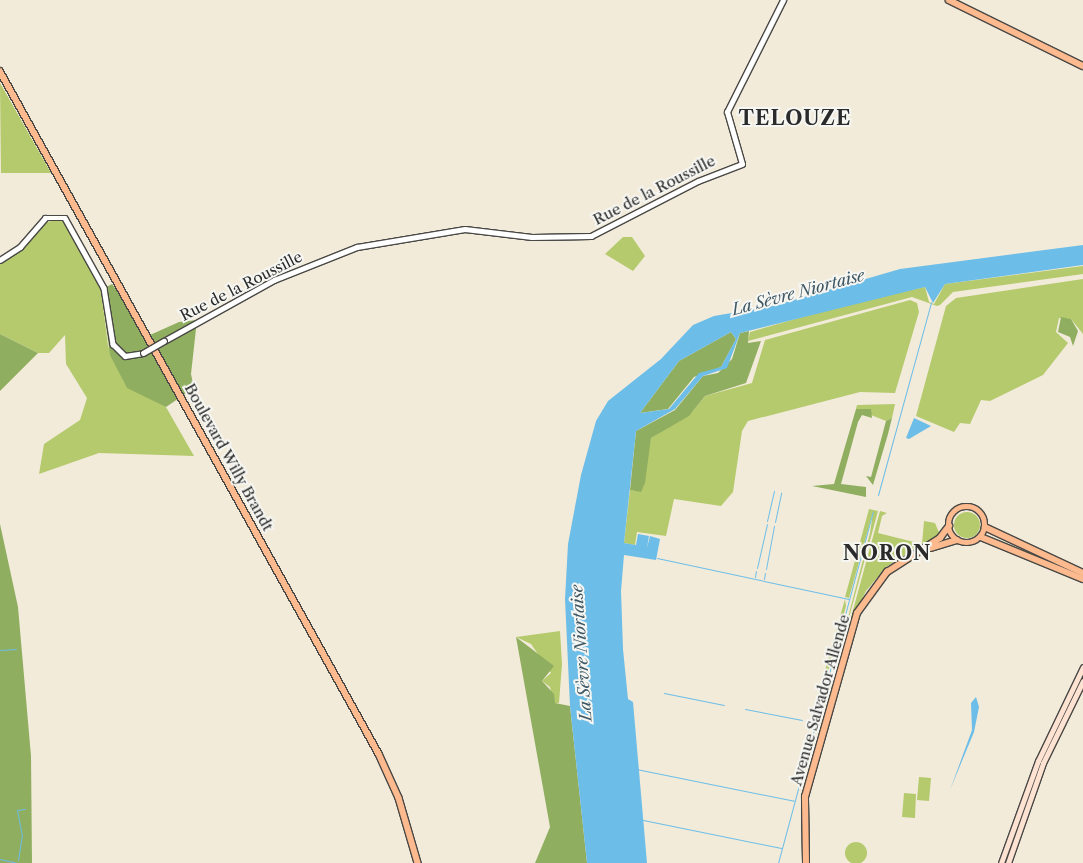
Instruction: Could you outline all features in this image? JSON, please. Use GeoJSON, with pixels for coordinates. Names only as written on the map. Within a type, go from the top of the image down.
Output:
{"type":"FeatureCollection","features":[{"type":"Feature","properties":{"kind":"main road"},"geometry":{"type":"LineString","coordinates":[[949,0],[1083,66]]}},
{"type":"Feature","properties":{"kind":"main road","name":"Boulevard Willy Brandt"},"geometry":{"type":"LineString","coordinates":[[0,71],[379,754],[406,816],[418,863]]}},
{"type":"Feature","properties":{"kind":"main road"},"geometry":{"type":"LineString","coordinates":[[969,508],[980,513],[985,527],[981,537],[970,543],[958,540],[949,526],[955,512],[969,508]]}},
{"type":"Feature","properties":{"kind":"main road","name":"Avenue Salvador Allende"},"geometry":{"type":"LineString","coordinates":[[806,863],[806,797],[854,621],[876,584],[902,562],[940,538],[949,526]]}},
{"type":"Feature","properties":{"kind":"main road"},"geometry":{"type":"LineString","coordinates":[[985,527],[1083,573]]}},
{"type":"Feature","properties":{"kind":"main road"},"geometry":{"type":"LineString","coordinates":[[981,537],[1083,579]]}},
{"type":"Feature","properties":{"kind":"main road","name":"Avenue Salvador Allende"},"geometry":{"type":"LineString","coordinates":[[902,562],[944,541],[958,540]]}},
{"type":"Feature","properties":{"kind":"main road"},"geometry":{"type":"LineString","coordinates":[[1001,863],[1040,754],[1083,667]]}},
{"type":"Feature","properties":{"kind":"main road"},"geometry":{"type":"LineString","coordinates":[[1008,863],[1051,742],[1083,681]]}},
{"type":"Feature","properties":{"kind":"street","name":"Rue de la Roussille"},"geometry":{"type":"LineString","coordinates":[[0,260],[20,247],[44,218],[65,218],[104,288],[111,338],[125,356],[143,353],[274,280],[357,247],[465,229],[532,237],[591,236],[698,180],[742,164],[727,112],[783,0]]}},
{"type":"Feature","properties":{"kind":"green space"},"geometry":{"type":"Polygon","coordinates":[[[0,83],[12,104],[51,173],[1,173],[0,83]]]}},
{"type":"Feature","properties":{"kind":"green space"},"geometry":{"type":"Polygon","coordinates":[[[59,219],[68,225],[101,290],[108,346],[124,382],[166,407],[194,456],[99,453],[39,474],[44,444],[80,420],[87,398],[66,364],[65,335],[49,353],[38,353],[0,334],[0,262],[19,251],[44,223],[59,219]]]}},
{"type":"Feature","properties":{"kind":"green space"},"geometry":{"type":"Polygon","coordinates":[[[623,237],[632,237],[645,256],[633,271],[605,254],[623,237]]]}},
{"type":"Feature","properties":{"kind":"green space"},"geometry":{"type":"Polygon","coordinates":[[[1083,266],[1083,274],[953,292],[937,306],[912,297],[748,341],[750,332],[866,299],[925,287],[929,302],[934,304],[945,284],[1083,266]]]}},
{"type":"Feature","properties":{"kind":"green space"},"geometry":{"type":"Polygon","coordinates":[[[1083,279],[1083,334],[1071,319],[1059,318],[1056,332],[1068,343],[1043,375],[990,401],[981,400],[970,424],[960,423],[954,432],[916,416],[946,306],[956,298],[1083,279]]]}},
{"type":"Feature","properties":{"kind":"green space"},"geometry":{"type":"Polygon","coordinates":[[[112,284],[150,335],[179,322],[197,320],[191,374],[194,388],[166,407],[127,388],[110,355],[101,290],[112,284]]]}},
{"type":"Feature","properties":{"kind":"green space"},"geometry":{"type":"Polygon","coordinates":[[[910,300],[917,303],[919,312],[895,393],[860,392],[748,421],[742,431],[733,492],[721,506],[674,499],[666,536],[637,532],[635,545],[624,543],[630,490],[638,491],[651,438],[693,411],[705,396],[752,383],[765,340],[910,300]]]}},
{"type":"Feature","properties":{"kind":"green space"},"geometry":{"type":"Polygon","coordinates":[[[1061,317],[1071,319],[1078,331],[1073,346],[1070,337],[1058,332],[1061,317]]]}},
{"type":"Feature","properties":{"kind":"green space"},"geometry":{"type":"Polygon","coordinates":[[[749,331],[748,343],[761,341],[746,383],[705,396],[689,416],[651,438],[645,483],[641,492],[630,490],[636,431],[675,410],[703,376],[718,373],[732,359],[740,333],[749,331]]]}},
{"type":"Feature","properties":{"kind":"green space"},"geometry":{"type":"Polygon","coordinates":[[[731,332],[736,339],[721,367],[694,377],[668,409],[640,413],[679,361],[731,332]]]}},
{"type":"Feature","properties":{"kind":"green space"},"geometry":{"type":"Polygon","coordinates":[[[0,334],[38,353],[0,391],[0,334]]]}},
{"type":"Feature","properties":{"kind":"green space"},"geometry":{"type":"Polygon","coordinates":[[[895,404],[892,418],[886,421],[856,409],[857,405],[895,404]]]}},
{"type":"Feature","properties":{"kind":"green space"},"geometry":{"type":"Polygon","coordinates":[[[856,409],[871,409],[872,418],[862,415],[858,422],[841,484],[866,487],[866,497],[812,486],[834,484],[856,409]]]}},
{"type":"Feature","properties":{"kind":"green space"},"geometry":{"type":"Polygon","coordinates":[[[892,418],[873,485],[866,476],[871,477],[886,421],[892,418]]]}},
{"type":"Feature","properties":{"kind":"green space"},"geometry":{"type":"Polygon","coordinates":[[[869,509],[878,511],[822,717],[870,533],[873,512],[849,598],[845,597],[869,509]]]}},
{"type":"Feature","properties":{"kind":"green space"},"geometry":{"type":"Polygon","coordinates":[[[880,511],[887,513],[882,516],[878,533],[922,544],[924,521],[935,523],[940,535],[886,567],[866,591],[849,625],[880,511]]]}},
{"type":"Feature","properties":{"kind":"green space"},"geometry":{"type":"Polygon","coordinates":[[[967,512],[976,516],[980,525],[976,534],[967,538],[958,534],[954,525],[958,516],[967,512]]]}},
{"type":"Feature","properties":{"kind":"green space"},"geometry":{"type":"Polygon","coordinates":[[[0,524],[18,607],[31,756],[32,863],[0,863],[0,524]]]}},
{"type":"Feature","properties":{"kind":"green space"},"geometry":{"type":"Polygon","coordinates":[[[845,599],[846,606],[816,715],[813,714],[845,599]]]}},
{"type":"Feature","properties":{"kind":"green space"},"geometry":{"type":"Polygon","coordinates":[[[560,631],[562,664],[559,703],[554,703],[550,687],[542,681],[551,673],[531,644],[516,637],[560,631]]]}},
{"type":"Feature","properties":{"kind":"green space"},"geometry":{"type":"Polygon","coordinates":[[[516,637],[554,666],[542,681],[554,694],[555,703],[570,706],[587,863],[535,863],[550,827],[516,637]]]}},
{"type":"Feature","properties":{"kind":"green space"},"geometry":{"type":"Polygon","coordinates":[[[919,777],[931,778],[929,801],[917,800],[919,777]]]}},
{"type":"Feature","properties":{"kind":"green space"},"geometry":{"type":"Polygon","coordinates":[[[904,793],[916,794],[915,818],[902,817],[904,793]]]}},
{"type":"Feature","properties":{"kind":"green space"},"geometry":{"type":"Polygon","coordinates":[[[856,842],[864,845],[867,853],[864,861],[856,864],[848,861],[845,853],[848,845],[856,842]]]}},
{"type":"Feature","properties":{"kind":"water","name":"La Sèvre Niortaise"},"geometry":{"type":"Polygon","coordinates":[[[1083,245],[1083,265],[945,284],[933,303],[925,287],[740,333],[727,368],[703,376],[675,409],[636,431],[624,543],[636,545],[638,534],[649,536],[647,548],[650,536],[660,539],[656,560],[624,555],[621,591],[623,649],[628,699],[633,702],[647,863],[587,863],[570,706],[565,599],[568,544],[581,475],[596,421],[608,401],[661,359],[693,325],[714,316],[773,306],[900,269],[1083,245]],[[731,332],[679,361],[640,413],[669,409],[699,373],[721,367],[736,339],[731,332]]]}},
{"type":"Feature","properties":{"kind":"water"},"geometry":{"type":"Polygon","coordinates":[[[914,418],[931,426],[909,439],[906,438],[914,418]]]}},
{"type":"Feature","properties":{"kind":"water"},"geometry":{"type":"Polygon","coordinates":[[[976,697],[979,707],[974,732],[950,790],[972,730],[971,703],[976,697]]]}},
{"type":"Feature","properties":{"kind":"waterway"},"geometry":{"type":"LineString","coordinates":[[878,495],[931,302]]}},
{"type":"Feature","properties":{"kind":"waterway"},"geometry":{"type":"LineString","coordinates":[[767,521],[774,491]]}},
{"type":"Feature","properties":{"kind":"waterway"},"geometry":{"type":"LineString","coordinates":[[775,522],[781,493]]}},
{"type":"Feature","properties":{"kind":"waterway"},"geometry":{"type":"LineString","coordinates":[[778,863],[873,512]]}},
{"type":"Feature","properties":{"kind":"waterway"},"geometry":{"type":"LineString","coordinates":[[757,568],[767,524]]}},
{"type":"Feature","properties":{"kind":"waterway"},"geometry":{"type":"LineString","coordinates":[[766,569],[774,526]]}},
{"type":"Feature","properties":{"kind":"waterway"},"geometry":{"type":"LineString","coordinates":[[657,558],[849,599]]}},
{"type":"Feature","properties":{"kind":"waterway"},"geometry":{"type":"LineString","coordinates":[[755,577],[756,571]]}},
{"type":"Feature","properties":{"kind":"waterway"},"geometry":{"type":"LineString","coordinates":[[764,579],[765,573]]}},
{"type":"Feature","properties":{"kind":"waterway"},"geometry":{"type":"LineString","coordinates":[[0,650],[16,649]]}},
{"type":"Feature","properties":{"kind":"waterway"},"geometry":{"type":"LineString","coordinates":[[664,693],[724,705]]}},
{"type":"Feature","properties":{"kind":"waterway"},"geometry":{"type":"LineString","coordinates":[[745,709],[802,720]]}},
{"type":"Feature","properties":{"kind":"waterway"},"geometry":{"type":"LineString","coordinates":[[636,769],[794,801]]}},
{"type":"Feature","properties":{"kind":"waterway"},"geometry":{"type":"LineString","coordinates":[[18,860],[22,836],[17,810],[25,809]]}},
{"type":"Feature","properties":{"kind":"waterway"},"geometry":{"type":"LineString","coordinates":[[643,820],[781,848]]}},
{"type":"Feature","properties":{"kind":"waterway"},"geometry":{"type":"LineString","coordinates":[[0,859],[18,863]]}},
{"type":"Feature","properties":{"kind":"district","name":"TELOUZE"},"geometry":{"type":"Point","coordinates":[795,118]}},
{"type":"Feature","properties":{"kind":"district","name":"NORON"},"geometry":{"type":"Point","coordinates":[887,553]}}]}
